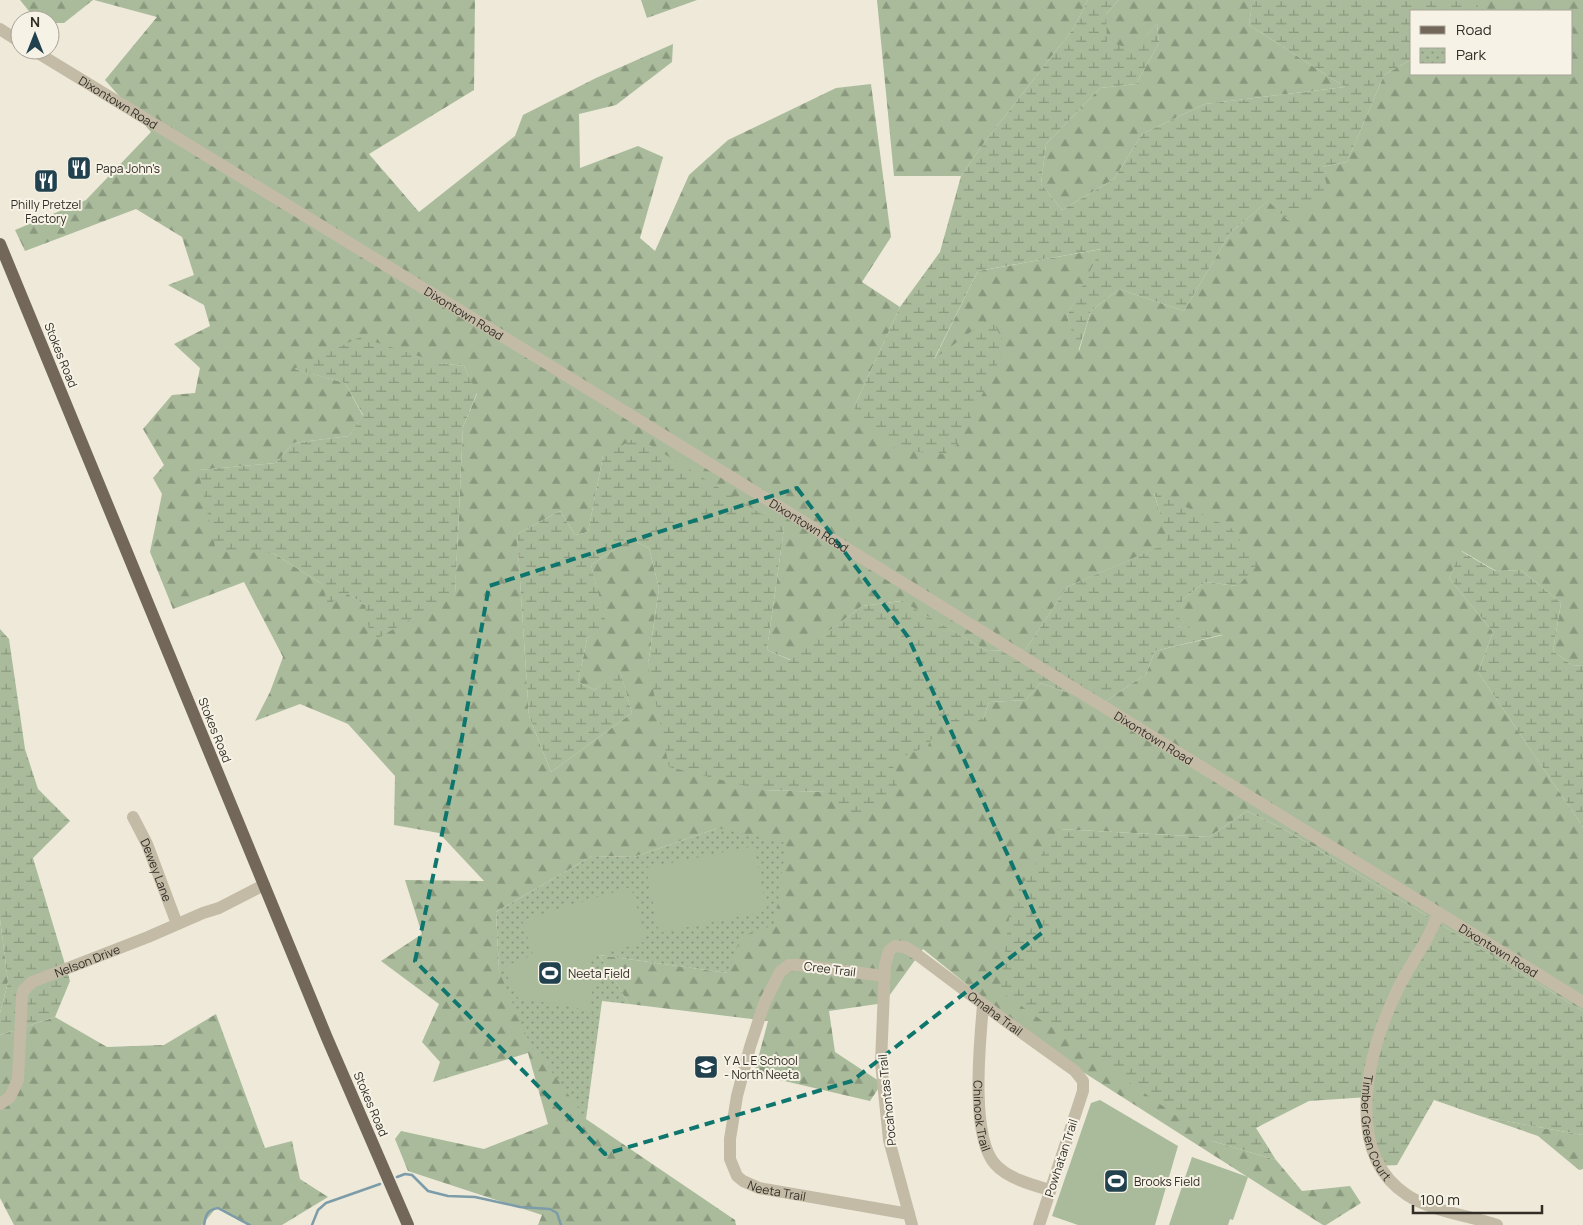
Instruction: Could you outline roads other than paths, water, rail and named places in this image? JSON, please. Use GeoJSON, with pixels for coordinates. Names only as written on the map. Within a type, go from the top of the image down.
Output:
{"type":"FeatureCollection","features":[{"type":"Feature","properties":{"kind":"main road","name":"Stokes Road"},"geometry":{"type":"LineString","coordinates":[[0,244],[264,885],[408,1225]]}},
{"type":"Feature","properties":{"kind":"street","name":"Dixontown Road"},"geometry":{"type":"LineString","coordinates":[[49,60],[528,352],[1583,1002]]}},
{"type":"Feature","properties":{"kind":"street","name":"Dewey Lane"},"geometry":{"type":"LineString","coordinates":[[133,817],[147,844],[177,924]]}},
{"type":"Feature","properties":{"kind":"street","name":"Nelson Drive"},"geometry":{"type":"LineString","coordinates":[[0,1104],[10,1097],[18,1080],[22,996],[26,987],[32,982],[226,905],[264,885]]}},
{"type":"Feature","properties":{"kind":"street","name":"Timber Green Court"},"geometry":{"type":"LineString","coordinates":[[1440,913],[1396,993],[1386,1016],[1370,1080],[1367,1130],[1377,1163],[1384,1174],[1401,1190],[1424,1204],[1497,1225]]}},
{"type":"Feature","properties":{"kind":"street","name":"Pocahontas Trail"},"geometry":{"type":"LineString","coordinates":[[895,946],[886,957],[881,1063],[889,1140],[911,1220]]}},
{"type":"Feature","properties":{"kind":"street","name":"Omaha Trail"},"geometry":{"type":"LineString","coordinates":[[895,946],[905,947],[915,953],[1075,1071],[1084,1081],[1083,1091]]}},
{"type":"Feature","properties":{"kind":"street","name":"Cree Trail"},"geometry":{"type":"LineString","coordinates":[[766,1001],[780,972],[789,965],[803,965],[884,976]]}},
{"type":"Feature","properties":{"kind":"street","name":"Neeta Trail"},"geometry":{"type":"LineString","coordinates":[[766,1001],[747,1056],[737,1096],[729,1149],[730,1159],[737,1176],[743,1181],[759,1188],[911,1220]]}},
{"type":"Feature","properties":{"kind":"street","name":"Chinook Trail"},"geometry":{"type":"LineString","coordinates":[[983,1005],[979,1062],[980,1108],[986,1149],[994,1163],[1017,1179],[1050,1190]]}},
{"type":"Feature","properties":{"kind":"street","name":"Powhatan Trail"},"geometry":{"type":"LineString","coordinates":[[1039,1225],[1083,1091]]}},
{"type":"Feature","properties":{"kind":"waterway"},"geometry":{"type":"LineString","coordinates":[[397,1177],[405,1174],[412,1175],[428,1191],[448,1196],[475,1197],[520,1207],[550,1209],[557,1213],[561,1225]]}},
{"type":"Feature","properties":{"kind":"waterway"},"geometry":{"type":"LineString","coordinates":[[312,1225],[318,1210],[326,1203],[380,1184]]}},
{"type":"Feature","properties":{"kind":"waterway"},"geometry":{"type":"LineString","coordinates":[[204,1225],[208,1213],[218,1208],[250,1225]]}},
{"type":"Feature","properties":{"kind":"place","name":"Papa John's"},"geometry":{"type":"Point","coordinates":[79,168]}},
{"type":"Feature","properties":{"kind":"place","name":"Philly Pretzel Factory"},"geometry":{"type":"Point","coordinates":[46,181]}},
{"type":"Feature","properties":{"kind":"place","name":"Neeta Field"},"geometry":{"type":"Point","coordinates":[550,973]}},
{"type":"Feature","properties":{"kind":"place","name":"Y A L E School - North Neeta"},"geometry":{"type":"Point","coordinates":[706,1067]}},
{"type":"Feature","properties":{"kind":"place","name":"Brooks Field"},"geometry":{"type":"Point","coordinates":[1116,1181]}}]}
